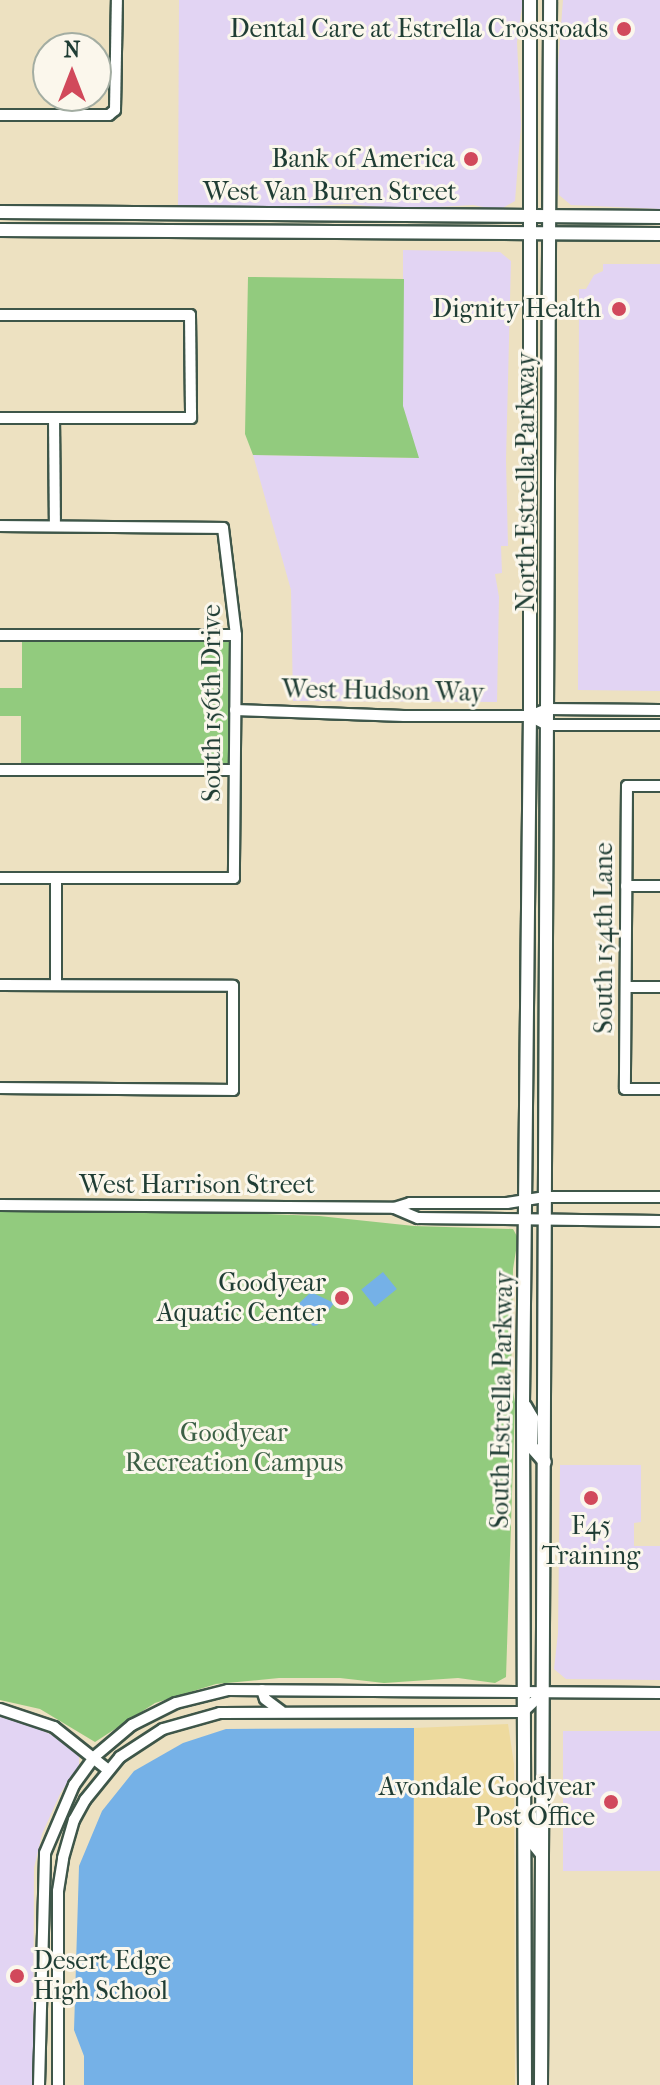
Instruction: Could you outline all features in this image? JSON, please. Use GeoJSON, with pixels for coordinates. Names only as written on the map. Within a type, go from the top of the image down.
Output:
{"type":"FeatureCollection","features":[{"type":"Feature","properties":{"kind":"main road","name":"North Estrella Parkway"},"geometry":{"type":"LineString","coordinates":[[530,0],[530,716]]}},
{"type":"Feature","properties":{"kind":"main road","name":"North Estrella Parkway"},"geometry":{"type":"LineString","coordinates":[[547,725],[550,0]]}},
{"type":"Feature","properties":{"kind":"main road","name":"West Van Buren Street"},"geometry":{"type":"LineString","coordinates":[[0,212],[660,217]]}},
{"type":"Feature","properties":{"kind":"main road"},"geometry":{"type":"LineString","coordinates":[[294,214],[294,232]]}},
{"type":"Feature","properties":{"kind":"main road","name":"West Van Buren Street"},"geometry":{"type":"LineString","coordinates":[[0,230],[660,234]]}},
{"type":"Feature","properties":{"kind":"main road"},"geometry":{"type":"LineString","coordinates":[[530,468],[548,468]]}},
{"type":"Feature","properties":{"kind":"main road","name":"South Estrella Parkway"},"geometry":{"type":"LineString","coordinates":[[525,2085],[523,1403],[530,716]]}},
{"type":"Feature","properties":{"kind":"main road","name":"South Estrella Parkway"},"geometry":{"type":"LineString","coordinates":[[541,2085],[547,725]]}},
{"type":"Feature","properties":{"kind":"main road"},"geometry":{"type":"LineString","coordinates":[[523,1403],[532,1418],[531,1446],[545,1462]]}},
{"type":"Feature","properties":{"kind":"main road"},"geometry":{"type":"LineString","coordinates":[[522,1789],[530,1803],[533,1843],[542,1854],[533,1874],[524,1924]]}},
{"type":"Feature","properties":{"kind":"street"},"geometry":{"type":"LineString","coordinates":[[0,115],[109,115],[115,110],[117,0]]}},
{"type":"Feature","properties":{"kind":"street"},"geometry":{"type":"LineString","coordinates":[[0,315],[190,315],[191,418],[0,418]]}},
{"type":"Feature","properties":{"kind":"street"},"geometry":{"type":"LineString","coordinates":[[0,526],[55,526],[54,418]]}},
{"type":"Feature","properties":{"kind":"street","name":"South 156th Drive"},"geometry":{"type":"LineString","coordinates":[[55,526],[223,528],[236,635],[234,878],[56,878]]}},
{"type":"Feature","properties":{"kind":"street"},"geometry":{"type":"LineString","coordinates":[[0,635],[236,635]]}},
{"type":"Feature","properties":{"kind":"street"},"geometry":{"type":"LineString","coordinates":[[530,716],[547,709],[660,710]]}},
{"type":"Feature","properties":{"kind":"street","name":"West Hudson Way"},"geometry":{"type":"LineString","coordinates":[[235,710],[374,716],[530,716]]}},
{"type":"Feature","properties":{"kind":"street"},"geometry":{"type":"LineString","coordinates":[[530,716],[547,725],[660,725]]}},
{"type":"Feature","properties":{"kind":"street"},"geometry":{"type":"LineString","coordinates":[[0,770],[234,770]]}},
{"type":"Feature","properties":{"kind":"street","name":"South 154th Lane"},"geometry":{"type":"LineString","coordinates":[[660,786],[627,786],[625,1089],[660,1089]]}},
{"type":"Feature","properties":{"kind":"street"},"geometry":{"type":"LineString","coordinates":[[0,878],[56,878],[56,985]]}},
{"type":"Feature","properties":{"kind":"street"},"geometry":{"type":"LineString","coordinates":[[626,886],[660,886]]}},
{"type":"Feature","properties":{"kind":"street"},"geometry":{"type":"LineString","coordinates":[[0,985],[233,986],[233,1090],[0,1088]]}},
{"type":"Feature","properties":{"kind":"street"},"geometry":{"type":"LineString","coordinates":[[627,987],[660,987]]}},
{"type":"Feature","properties":{"kind":"street","name":"West Harrison Street"},"geometry":{"type":"LineString","coordinates":[[0,1205],[394,1208],[410,1203],[507,1203],[546,1197],[660,1197]]}},
{"type":"Feature","properties":{"kind":"street","name":"West Harrison Street"},"geometry":{"type":"LineString","coordinates":[[394,1208],[418,1218],[660,1221]]}},
{"type":"Feature","properties":{"kind":"street"},"geometry":{"type":"LineString","coordinates":[[262,1690],[265,1699],[284,1712]]}},
{"type":"Feature","properties":{"kind":"street"},"geometry":{"type":"LineString","coordinates":[[39,2085],[45,1853],[63,1805],[94,1757],[132,1725],[160,1709],[212,1693],[262,1690],[660,1693]]}},
{"type":"Feature","properties":{"kind":"street"},"geometry":{"type":"LineString","coordinates":[[58,2085],[60,1874],[70,1832],[85,1800],[107,1769],[150,1736],[194,1718],[236,1712],[523,1712],[544,1692]]}},
{"type":"Feature","properties":{"kind":"street"},"geometry":{"type":"LineString","coordinates":[[0,1709],[54,1727],[107,1769]]}},
{"type":"Feature","properties":{"kind":"street"},"geometry":{"type":"LineString","coordinates":[[45,1853],[54,1866],[53,1896],[59,1917]]}},
{"type":"Feature","properties":{"kind":"shaded area"},"geometry":{"type":"Polygon","coordinates":[[[179,0],[523,0],[517,42],[521,125],[515,201],[499,210],[473,205],[402,209],[346,204],[280,208],[178,207],[179,0]]]}},
{"type":"Feature","properties":{"kind":"shaded area"},"geometry":{"type":"Polygon","coordinates":[[[563,0],[660,0],[660,209],[571,205],[559,195],[558,65],[563,0]]]}},
{"type":"Feature","properties":{"kind":"shaded area"},"geometry":{"type":"Polygon","coordinates":[[[403,250],[500,252],[511,261],[506,460],[508,546],[501,546],[502,573],[495,574],[499,597],[497,702],[293,701],[291,590],[253,455],[418,458],[403,407],[403,250]]]}},
{"type":"Feature","properties":{"kind":"shaded area"},"geometry":{"type":"Polygon","coordinates":[[[603,264],[660,264],[660,691],[578,690],[579,289],[586,289],[594,275],[603,271],[603,264]]]}},
{"type":"Feature","properties":{"kind":"shaded area"},"geometry":{"type":"Polygon","coordinates":[[[560,1465],[641,1465],[641,1522],[634,1523],[634,1546],[660,1546],[660,1680],[566,1679],[554,1669],[558,1633],[560,1465]]]}},
{"type":"Feature","properties":{"kind":"shaded area","name":"Desert Edge High School"},"geometry":{"type":"Polygon","coordinates":[[[0,1717],[27,1723],[58,1738],[79,1755],[79,1765],[60,1794],[42,1834],[34,1868],[33,2085],[0,2085],[0,1717]]]}},
{"type":"Feature","properties":{"kind":"shaded area","name":"Avondale Goodyear Post Office"},"geometry":{"type":"Polygon","coordinates":[[[563,1731],[660,1731],[660,1871],[563,1871],[563,1731]]]}},
{"type":"Feature","properties":{"kind":"green space"},"geometry":{"type":"Polygon","coordinates":[[[248,277],[404,279],[403,406],[419,458],[253,455],[245,434],[248,277]]]}},
{"type":"Feature","properties":{"kind":"green space"},"geometry":{"type":"Polygon","coordinates":[[[229,640],[229,764],[21,764],[21,716],[0,716],[0,688],[22,688],[22,641],[229,640]]]}},
{"type":"Feature","properties":{"kind":"green space","name":"Goodyear Recreation Campus"},"geometry":{"type":"Polygon","coordinates":[[[0,1204],[319,1216],[414,1226],[513,1229],[518,1238],[513,1269],[511,1379],[515,1403],[506,1677],[495,1683],[458,1678],[384,1683],[340,1678],[279,1678],[216,1684],[155,1703],[95,1742],[40,1709],[0,1700],[0,1204]]]}},
{"type":"Feature","properties":{"kind":"sand"},"geometry":{"type":"Polygon","coordinates":[[[508,1724],[514,1764],[515,2085],[413,2085],[414,1728],[508,1724]]]}},
{"type":"Feature","properties":{"kind":"water"},"geometry":{"type":"Polygon","coordinates":[[[383,1272],[397,1289],[375,1307],[361,1290],[383,1272]]]}},
{"type":"Feature","properties":{"kind":"water"},"geometry":{"type":"Polygon","coordinates":[[[311,1292],[334,1303],[327,1313],[317,1312],[318,1325],[313,1326],[304,1318],[294,1317],[294,1308],[311,1292]]]}},
{"type":"Feature","properties":{"kind":"water"},"geometry":{"type":"Polygon","coordinates":[[[414,1728],[413,2085],[84,2085],[84,2056],[74,2030],[79,1866],[102,1811],[134,1771],[183,1743],[226,1729],[414,1728]]]}},
{"type":"Feature","properties":{"kind":"place","name":"Dental Care at Estrella Crossroads"},"geometry":{"type":"Point","coordinates":[624,29]}},
{"type":"Feature","properties":{"kind":"place","name":"Bank of America"},"geometry":{"type":"Point","coordinates":[471,159]}},
{"type":"Feature","properties":{"kind":"place","name":"Dignity Health"},"geometry":{"type":"Point","coordinates":[619,309]}},
{"type":"Feature","properties":{"kind":"place","name":"Goodyear Aquatic Center"},"geometry":{"type":"Point","coordinates":[342,1298]}},
{"type":"Feature","properties":{"kind":"place","name":"F45 Training"},"geometry":{"type":"Point","coordinates":[591,1498]}},
{"type":"Feature","properties":{"kind":"place","name":"Avondale Goodyear Post Office"},"geometry":{"type":"Point","coordinates":[611,1802]}},
{"type":"Feature","properties":{"kind":"place","name":"Desert Edge High School"},"geometry":{"type":"Point","coordinates":[17,1976]}}]}
